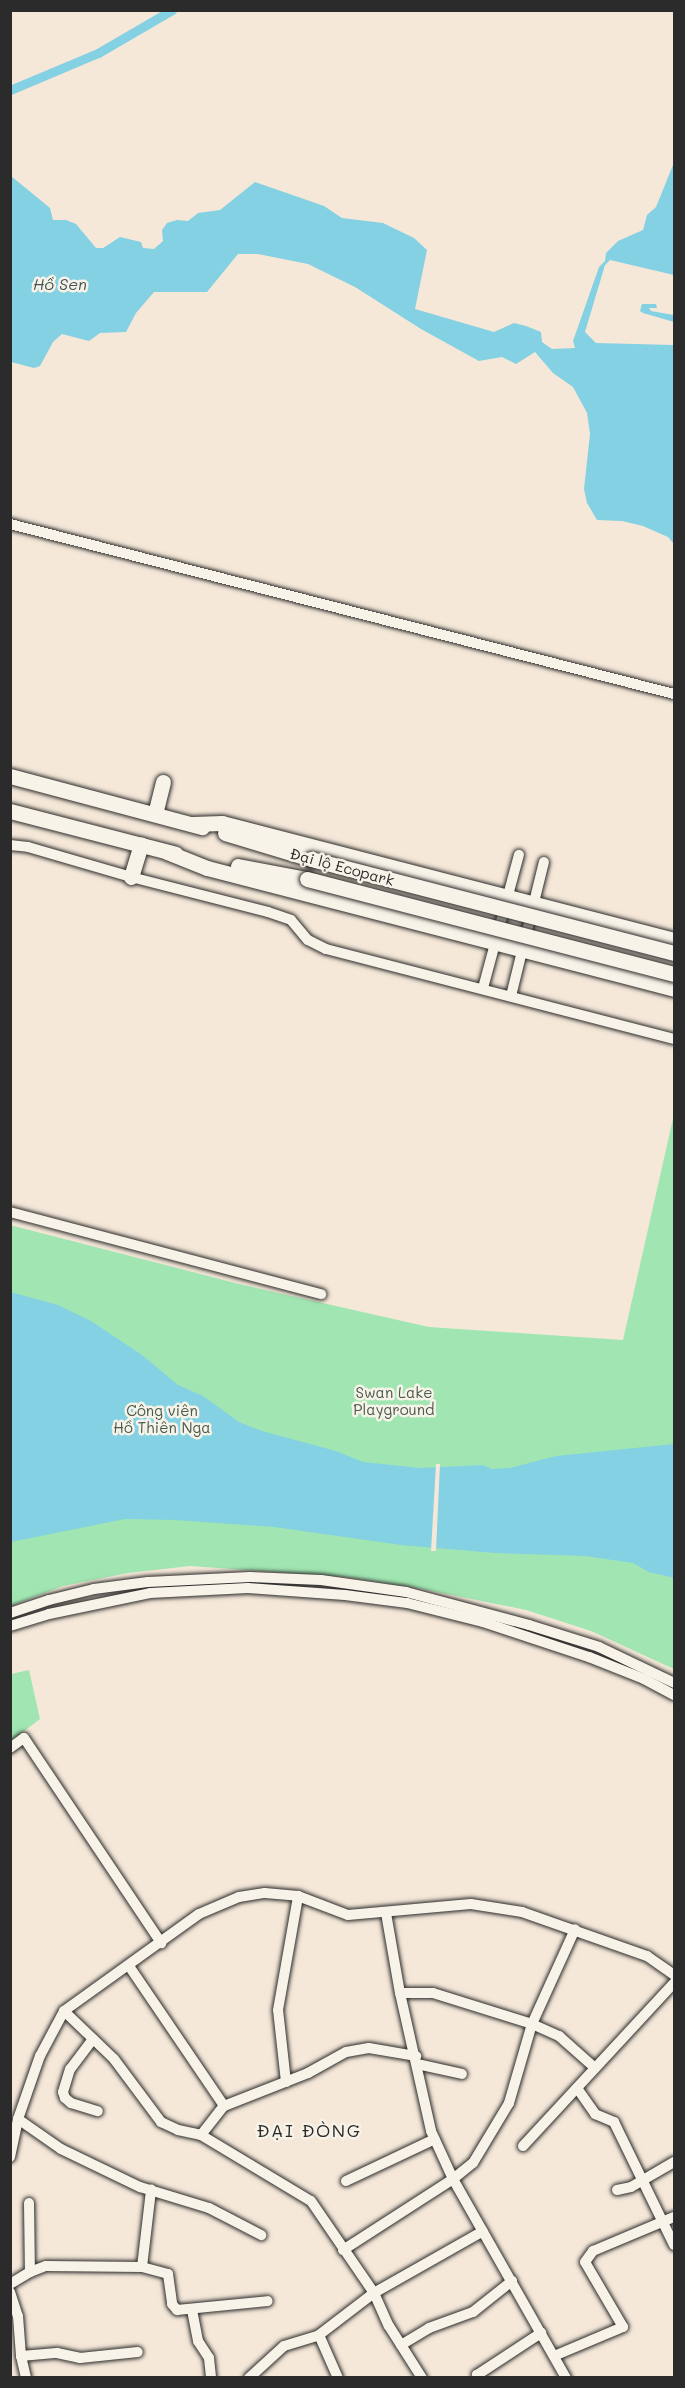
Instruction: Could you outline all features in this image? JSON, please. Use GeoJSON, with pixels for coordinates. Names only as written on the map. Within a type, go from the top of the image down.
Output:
{"type":"FeatureCollection","features":[{"type":"Feature","properties":{"kind":"highway","name":"Đại lộ Ecopark"},"geometry":{"type":"LineString","coordinates":[[10,776],[192,824],[311,859],[675,952]]}},
{"type":"Feature","properties":{"kind":"highway"},"geometry":{"type":"LineString","coordinates":[[155,814],[163,782]]}},
{"type":"Feature","properties":{"kind":"highway","name":"Đại lộ Ecopark"},"geometry":{"type":"LineString","coordinates":[[10,811],[167,852],[307,879],[675,974]]}},
{"type":"Feature","properties":{"kind":"highway"},"geometry":{"type":"LineString","coordinates":[[192,824],[222,823],[675,940]]}},
{"type":"Feature","properties":{"kind":"highway"},"geometry":{"type":"LineString","coordinates":[[131,877],[141,845]]}},
{"type":"Feature","properties":{"kind":"highway"},"geometry":{"type":"LineString","coordinates":[[167,852],[207,867],[675,989]]}},
{"type":"Feature","properties":{"kind":"street"},"geometry":{"type":"LineString","coordinates":[[10,524],[675,694]]}},
{"type":"Feature","properties":{"kind":"street"},"geometry":{"type":"LineString","coordinates":[[10,845],[28,847],[291,920],[308,940],[326,949],[675,1039]]}},
{"type":"Feature","properties":{"kind":"street"},"geometry":{"type":"LineString","coordinates":[[483,988],[519,855]]}},
{"type":"Feature","properties":{"kind":"street"},"geometry":{"type":"LineString","coordinates":[[511,996],[544,862]]}},
{"type":"Feature","properties":{"kind":"street"},"geometry":{"type":"LineString","coordinates":[[10,1212],[321,1294]]}},
{"type":"Feature","properties":{"kind":"street"},"geometry":{"type":"LineString","coordinates":[[10,1613],[83,1592],[250,1577],[321,1580],[429,1603],[599,1647],[675,1683]]}},
{"type":"Feature","properties":{"kind":"street"},"geometry":{"type":"LineString","coordinates":[[10,1626],[149,1587]]}},
{"type":"Feature","properties":{"kind":"street"},"geometry":{"type":"LineString","coordinates":[[429,1603],[589,1657],[644,1679],[675,1695]]}},
{"type":"Feature","properties":{"kind":"street"},"geometry":{"type":"LineString","coordinates":[[10,1748],[24,1738],[161,1943]]}},
{"type":"Feature","properties":{"kind":"street"},"geometry":{"type":"LineString","coordinates":[[10,2157],[18,2119],[40,2056],[64,2011],[199,1914],[239,1897],[265,1893],[298,1896],[348,1915],[471,1904],[522,1912],[647,1956],[675,1975]]}},
{"type":"Feature","properties":{"kind":"street"},"geometry":{"type":"LineString","coordinates":[[286,2082],[278,2010],[298,1896]]}},
{"type":"Feature","properties":{"kind":"street"},"geometry":{"type":"LineString","coordinates":[[386,1913],[400,1994],[435,2139],[453,2179],[566,2378]]}},
{"type":"Feature","properties":{"kind":"street"},"geometry":{"type":"LineString","coordinates":[[343,2250],[453,2179],[473,2163],[509,2103],[532,2024],[575,1929]]}},
{"type":"Feature","properties":{"kind":"street"},"geometry":{"type":"LineString","coordinates":[[129,1966],[224,2106]]}},
{"type":"Feature","properties":{"kind":"street"},"geometry":{"type":"LineString","coordinates":[[523,2146],[675,1983]]}},
{"type":"Feature","properties":{"kind":"street"},"geometry":{"type":"LineString","coordinates":[[400,1994],[433,1993],[532,2024],[559,2036],[595,2068]]}},
{"type":"Feature","properties":{"kind":"street"},"geometry":{"type":"LineString","coordinates":[[64,2011],[114,2059],[161,2122],[178,2130],[201,2135],[310,2201],[374,2293],[401,2345],[422,2378]]}},
{"type":"Feature","properties":{"kind":"street"},"geometry":{"type":"LineString","coordinates":[[93,2039],[70,2069],[63,2092],[64,2098],[71,2103],[98,2111]]}},
{"type":"Feature","properties":{"kind":"street"},"geometry":{"type":"LineString","coordinates":[[201,2135],[224,2106],[286,2082],[346,2052],[369,2048],[462,2074]]}},
{"type":"Feature","properties":{"kind":"street"},"geometry":{"type":"LineString","coordinates":[[577,2088],[596,2114],[614,2122],[661,2222],[675,2245]]}},
{"type":"Feature","properties":{"kind":"street"},"geometry":{"type":"LineString","coordinates":[[18,2119],[61,2149],[151,2190],[209,2208],[261,2235]]}},
{"type":"Feature","properties":{"kind":"street"},"geometry":{"type":"LineString","coordinates":[[346,2181],[435,2139]]}},
{"type":"Feature","properties":{"kind":"street"},"geometry":{"type":"LineString","coordinates":[[617,2190],[631,2187],[675,2162]]}},
{"type":"Feature","properties":{"kind":"street"},"geometry":{"type":"LineString","coordinates":[[142,2267],[151,2190]]}},
{"type":"Feature","properties":{"kind":"street"},"geometry":{"type":"LineString","coordinates":[[30,2203],[30,2272]]}},
{"type":"Feature","properties":{"kind":"street"},"geometry":{"type":"LineString","coordinates":[[554,2356],[623,2327],[585,2262],[593,2251],[675,2217]]}},
{"type":"Feature","properties":{"kind":"street"},"geometry":{"type":"LineString","coordinates":[[249,2378],[284,2346],[319,2335],[374,2293],[483,2231]]}},
{"type":"Feature","properties":{"kind":"street"},"geometry":{"type":"LineString","coordinates":[[10,2284],[46,2266],[142,2267],[167,2272],[173,2307],[179,2310],[268,2301]]}},
{"type":"Feature","properties":{"kind":"street"},"geometry":{"type":"LineString","coordinates":[[401,2345],[429,2328],[473,2312],[512,2281]]}},
{"type":"Feature","properties":{"kind":"street"},"geometry":{"type":"LineString","coordinates":[[10,2292],[18,2316],[21,2356],[26,2378]]}},
{"type":"Feature","properties":{"kind":"street"},"geometry":{"type":"LineString","coordinates":[[192,2310],[198,2341],[209,2358],[211,2378]]}},
{"type":"Feature","properties":{"kind":"street"},"geometry":{"type":"LineString","coordinates":[[479,2378],[477,2375],[541,2333]]}},
{"type":"Feature","properties":{"kind":"street"},"geometry":{"type":"LineString","coordinates":[[319,2335],[338,2378]]}},
{"type":"Feature","properties":{"kind":"street"},"geometry":{"type":"LineString","coordinates":[[21,2356],[57,2352],[80,2358],[138,2352]]}},
{"type":"Feature","properties":{"kind":"green space","name":"Công viên Hồ Thiên Nga"},"geometry":{"type":"Polygon","coordinates":[[[674,1114],[674,1669],[591,1631],[526,1610],[417,1588],[346,1577],[190,1566],[128,1573],[63,1586],[11,1606],[10,1225],[239,1284],[429,1327],[623,1340],[674,1114]]]}},
{"type":"Feature","properties":{"kind":"green space"},"geometry":{"type":"Polygon","coordinates":[[[29,1670],[40,1719],[11,1741],[11,1674],[29,1670]]]}},
{"type":"Feature","properties":{"kind":"water","name":"Hồ Sen"},"geometry":{"type":"Polygon","coordinates":[[[674,144],[674,275],[610,260],[605,265],[585,332],[596,343],[674,345],[674,544],[668,537],[643,526],[622,521],[597,520],[587,503],[584,489],[590,434],[587,413],[573,387],[553,373],[535,352],[516,364],[502,357],[479,361],[421,329],[355,287],[308,264],[258,254],[238,254],[207,292],[154,292],[136,313],[126,332],[100,333],[89,341],[62,334],[53,342],[40,366],[34,368],[11,362],[11,176],[50,208],[53,220],[66,220],[76,224],[96,248],[103,248],[120,237],[141,242],[143,248],[154,249],[163,241],[162,230],[167,223],[177,220],[188,221],[198,213],[220,210],[255,182],[324,206],[342,218],[383,223],[414,238],[427,250],[415,309],[494,332],[514,323],[541,332],[542,342],[552,349],[575,348],[573,341],[599,267],[605,261],[606,253],[618,241],[643,230],[647,215],[656,207],[673,165],[674,144]]]}},
{"type":"Feature","properties":{"kind":"water"},"geometry":{"type":"Polygon","coordinates":[[[642,304],[656,304],[657,308],[649,308],[651,311],[674,315],[674,322],[643,313],[640,311],[642,304]]]}},
{"type":"Feature","properties":{"kind":"water"},"geometry":{"type":"Polygon","coordinates":[[[10,1292],[58,1305],[91,1321],[142,1355],[178,1385],[203,1396],[239,1422],[262,1431],[336,1451],[363,1462],[420,1468],[483,1465],[492,1469],[510,1468],[556,1456],[674,1444],[674,1578],[649,1572],[633,1563],[585,1556],[495,1553],[401,1545],[274,1527],[175,1520],[125,1519],[11,1542],[10,1292]]]}},
{"type":"Feature","properties":{"kind":"pier"},"geometry":{"type":"Polygon","coordinates":[[[436,1464],[440,1464],[436,1551],[431,1551],[436,1464]]]}},
{"type":"Feature","properties":{"kind":"waterway"},"geometry":{"type":"LineString","coordinates":[[10,90],[98,53],[172,10]]}},
{"type":"Feature","properties":{"kind":"district","name":"ĐẠI ĐÒNG"},"geometry":{"type":"Point","coordinates":[309,2130]}},
{"type":"Feature","properties":{"kind":"park label","name":"Swan Lake Playground"},"geometry":{"type":"Point","coordinates":[394,1400]}}]}
